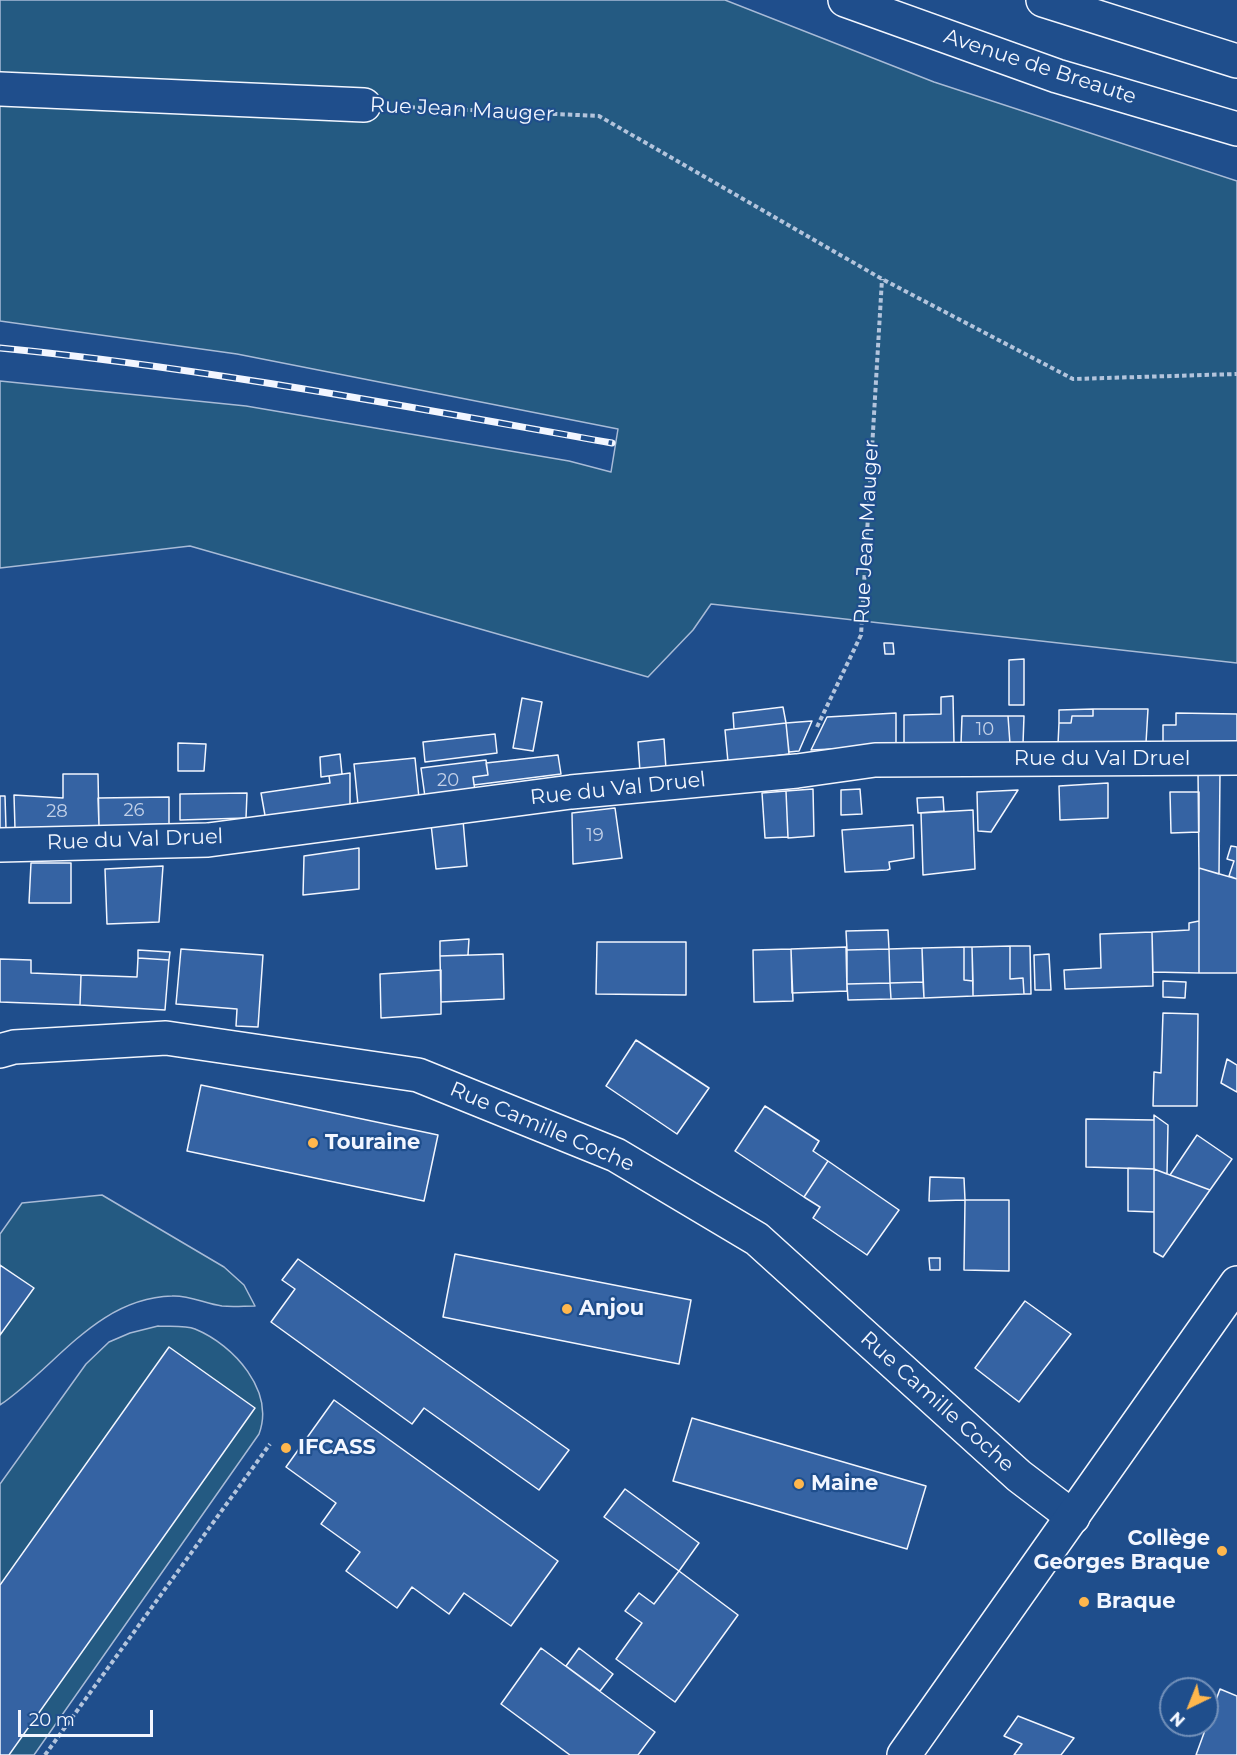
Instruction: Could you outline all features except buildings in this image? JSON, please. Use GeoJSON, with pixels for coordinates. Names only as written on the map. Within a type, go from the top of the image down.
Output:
{"type":"FeatureCollection","features":[{"type":"Feature","properties":{"kind":"street","name":"Avenue de Breaute"},"geometry":{"type":"LineString","coordinates":[[845,0],[1057,76],[1237,129]]}},
{"type":"Feature","properties":{"kind":"street"},"geometry":{"type":"LineString","coordinates":[[1043,0],[1237,61]]}},
{"type":"Feature","properties":{"kind":"street","name":"Rue Jean Mauger"},"geometry":{"type":"LineString","coordinates":[[0,89],[364,105]]}},
{"type":"Feature","properties":{"kind":"street","name":"Rue du Val Druel"},"geometry":{"type":"LineString","coordinates":[[0,845],[208,840],[571,792],[797,771],[875,760],[1237,758]]}},
{"type":"Feature","properties":{"kind":"street","name":"Rue Camille Coche"},"geometry":{"type":"LineString","coordinates":[[0,1051],[14,1047],[166,1038],[418,1076],[616,1155],[757,1239],[1019,1476],[1072,1517]]}},
{"type":"Feature","properties":{"kind":"street"},"geometry":{"type":"LineString","coordinates":[[904,1755],[1237,1283]]}},
{"type":"Feature","properties":{"kind":"path","name":"Rue Jean Mauger"},"geometry":{"type":"LineString","coordinates":[[364,105],[599,116],[882,279],[1073,379],[1237,374]]}},
{"type":"Feature","properties":{"kind":"path","name":"Rue Jean Mauger"},"geometry":{"type":"LineString","coordinates":[[797,771],[861,635],[882,279]]}},
{"type":"Feature","properties":{"kind":"path"},"geometry":{"type":"LineString","coordinates":[[45,1755],[270,1444]]}},
{"type":"Feature","properties":{"kind":"shaded area"},"geometry":{"type":"Polygon","coordinates":[[[0,0],[725,0],[934,82],[1237,181],[1237,663],[711,604],[693,630],[648,677],[190,546],[0,568],[0,381],[246,406],[569,461],[611,472],[618,429],[237,354],[0,321],[0,0]]]}},
{"type":"Feature","properties":{"kind":"shaded area"},"geometry":{"type":"Polygon","coordinates":[[[102,1195],[224,1267],[244,1285],[255,1306],[222,1306],[172,1296],[145,1300],[121,1309],[99,1321],[0,1405],[0,1234],[22,1203],[102,1195]]]}},
{"type":"Feature","properties":{"kind":"shaded area"},"geometry":{"type":"Polygon","coordinates":[[[158,1326],[195,1329],[210,1336],[237,1358],[248,1371],[261,1402],[262,1418],[259,1434],[34,1755],[0,1755],[0,1484],[86,1364],[109,1342],[130,1333],[158,1326]]]}},
{"type":"Feature","properties":{"kind":"railway"},"geometry":{"type":"LineString","coordinates":[[0,348],[230,377],[612,443]]}},
{"type":"Feature","properties":{"kind":"place","name":"Touraine"},"geometry":{"type":"Point","coordinates":[313,1143]}},
{"type":"Feature","properties":{"kind":"place","name":"Anjou"},"geometry":{"type":"Point","coordinates":[567,1309]}},
{"type":"Feature","properties":{"kind":"place","name":"IFCASS"},"geometry":{"type":"Point","coordinates":[286,1448]}},
{"type":"Feature","properties":{"kind":"place","name":"Maine"},"geometry":{"type":"Point","coordinates":[799,1484]}},
{"type":"Feature","properties":{"kind":"place","name":"Collège Georges Braque"},"geometry":{"type":"Point","coordinates":[1222,1551]}},
{"type":"Feature","properties":{"kind":"place","name":"Braque"},"geometry":{"type":"Point","coordinates":[1084,1602]}}]}
